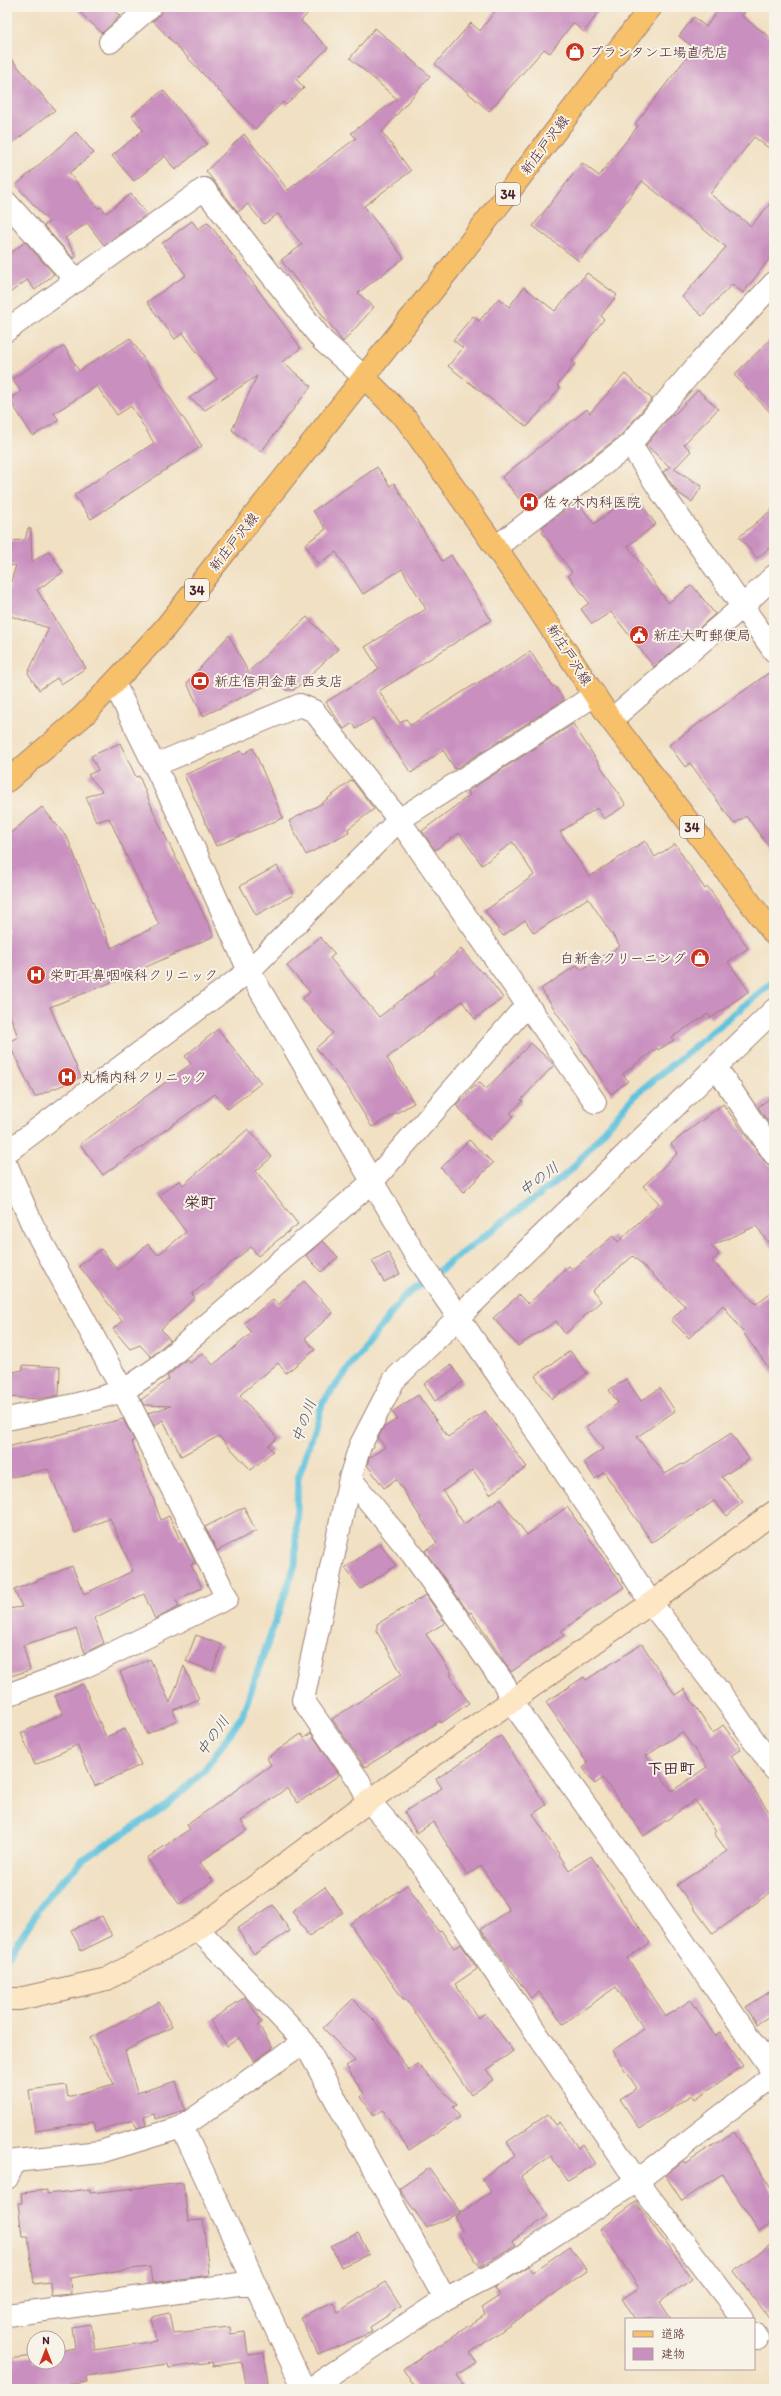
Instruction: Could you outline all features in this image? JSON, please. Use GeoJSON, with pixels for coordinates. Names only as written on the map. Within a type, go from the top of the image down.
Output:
{"type":"FeatureCollection","features":[{"type":"Feature","properties":{"kind":"main road","name":"新庄戸沢線"},"geometry":{"type":"LineString","coordinates":[[7,781],[48,748],[115,685],[212,571],[649,8]]}},
{"type":"Feature","properties":{"kind":"main road","name":"新庄戸沢線"},"geometry":{"type":"LineString","coordinates":[[364,377],[406,419],[496,547],[611,720],[774,934]]}},
{"type":"Feature","properties":{"kind":"street"},"geometry":{"type":"LineString","coordinates":[[110,42],[150,7]]}},
{"type":"Feature","properties":{"kind":"street"},"geometry":{"type":"LineString","coordinates":[[7,330],[204,190],[323,341],[364,377]]}},
{"type":"Feature","properties":{"kind":"street"},"geometry":{"type":"LineString","coordinates":[[7,202],[77,281]]}},
{"type":"Feature","properties":{"kind":"street"},"geometry":{"type":"LineString","coordinates":[[496,547],[630,444],[702,360],[774,283]]}},
{"type":"Feature","properties":{"kind":"street"},"geometry":{"type":"LineString","coordinates":[[630,444],[774,651]]}},
{"type":"Feature","properties":{"kind":"street"},"geometry":{"type":"LineString","coordinates":[[611,720],[742,607],[774,576]]}},
{"type":"Feature","properties":{"kind":"street"},"geometry":{"type":"LineString","coordinates":[[115,685],[155,765],[250,971],[413,1251],[596,1517],[651,1603],[730,1706],[774,1769]]}},
{"type":"Feature","properties":{"kind":"street"},"geometry":{"type":"LineString","coordinates":[[7,1152],[250,971],[399,820],[595,695]]}},
{"type":"Feature","properties":{"kind":"street"},"geometry":{"type":"LineString","coordinates":[[155,765],[300,705],[314,711],[399,820],[526,1006],[595,1102]]}},
{"type":"Feature","properties":{"kind":"street"},"geometry":{"type":"LineString","coordinates":[[7,1418],[74,1405],[123,1391],[157,1368],[372,1182],[526,1006]]}},
{"type":"Feature","properties":{"kind":"street"},"geometry":{"type":"LineString","coordinates":[[742,2318],[637,2181],[414,1852],[369,1801],[359,1782],[303,1700],[350,1478],[360,1446],[394,1380],[455,1310],[716,1067],[774,1010]]}},
{"type":"Feature","properties":{"kind":"street"},"geometry":{"type":"LineString","coordinates":[[716,1067],[774,1154]]}},
{"type":"Feature","properties":{"kind":"street"},"geometry":{"type":"LineString","coordinates":[[7,1166],[32,1224],[123,1391],[227,1598],[84,1667],[7,1695]]}},
{"type":"Feature","properties":{"kind":"street"},"geometry":{"type":"LineString","coordinates":[[310,2389],[445,2299],[496,2273],[637,2181],[774,2075],[679,1935],[511,1701],[505,1685],[412,1554],[350,1478]]}},
{"type":"Feature","properties":{"kind":"street"},"geometry":{"type":"LineString","coordinates":[[13,1999],[107,1979],[198,1929],[369,1801],[651,1603],[774,1512]]}},
{"type":"Feature","properties":{"kind":"street"},"geometry":{"type":"LineString","coordinates":[[198,1929],[304,2042],[445,2299]]}},
{"type":"Feature","properties":{"kind":"street"},"geometry":{"type":"LineString","coordinates":[[7,2178],[15,2161],[100,2152],[182,2127],[304,2042]]}},
{"type":"Feature","properties":{"kind":"street"},"geometry":{"type":"LineString","coordinates":[[182,2127],[304,2389]]}},
{"type":"Feature","properties":{"kind":"street"},"geometry":{"type":"LineString","coordinates":[[7,2315],[254,2282]]}},
{"type":"Feature","properties":{"kind":"building"},"geometry":{"type":"Polygon","coordinates":[[[74,7],[110,7],[120,16],[102,33],[74,7]]]}},
{"type":"Feature","properties":{"kind":"building"},"geometry":{"type":"Polygon","coordinates":[[[167,7],[313,7],[301,21],[328,48],[296,79],[304,88],[286,105],[283,102],[255,129],[153,21],[167,7]]]}},
{"type":"Feature","properties":{"kind":"building"},"geometry":{"type":"Polygon","coordinates":[[[498,7],[602,7],[584,32],[573,23],[550,53],[544,49],[489,111],[435,64],[471,23],[480,31],[498,7]]]}},
{"type":"Feature","properties":{"kind":"building"},"geometry":{"type":"Polygon","coordinates":[[[720,7],[748,7],[742,16],[774,40],[774,152],[754,137],[710,194],[751,226],[774,199],[774,253],[743,293],[732,284],[702,316],[682,297],[726,247],[642,181],[579,261],[533,226],[582,163],[599,176],[638,126],[635,124],[694,48],[679,36],[694,17],[706,27],[720,7]]]}},
{"type":"Feature","properties":{"kind":"building"},"geometry":{"type":"Polygon","coordinates":[[[375,28],[430,76],[382,132],[411,171],[364,206],[404,258],[358,293],[374,307],[343,342],[281,260],[302,245],[278,214],[264,224],[248,204],[238,212],[206,171],[244,134],[288,190],[356,138],[351,133],[397,99],[350,58],[375,28]]]}},
{"type":"Feature","properties":{"kind":"building"},"geometry":{"type":"Polygon","coordinates":[[[7,54],[55,110],[7,147],[7,54]]]}},
{"type":"Feature","properties":{"kind":"building"},"geometry":{"type":"Polygon","coordinates":[[[163,90],[207,144],[175,170],[165,156],[134,181],[112,156],[143,130],[132,116],[163,90]]]}},
{"type":"Feature","properties":{"kind":"building"},"geometry":{"type":"Polygon","coordinates":[[[76,132],[94,153],[69,173],[98,208],[101,207],[106,213],[131,194],[147,214],[104,245],[87,223],[65,238],[76,256],[74,259],[44,226],[49,222],[16,185],[76,132]]]}},
{"type":"Feature","properties":{"kind":"building"},"geometry":{"type":"Polygon","coordinates":[[[192,221],[198,229],[208,222],[301,348],[282,362],[311,386],[261,452],[232,430],[257,376],[205,410],[189,398],[217,379],[183,333],[175,339],[147,302],[186,275],[162,243],[192,221]]]}},
{"type":"Feature","properties":{"kind":"building"},"geometry":{"type":"Polygon","coordinates":[[[25,242],[54,274],[35,290],[27,280],[7,295],[7,256],[25,242]]]}},
{"type":"Feature","properties":{"kind":"building"},"geometry":{"type":"Polygon","coordinates":[[[587,273],[617,295],[601,316],[604,319],[572,361],[575,364],[557,385],[560,388],[527,427],[448,366],[463,348],[453,340],[473,316],[479,321],[499,298],[509,307],[524,287],[555,311],[587,273]]]}},
{"type":"Feature","properties":{"kind":"building"},"geometry":{"type":"Polygon","coordinates":[[[774,336],[774,416],[734,375],[774,336]]]}},
{"type":"Feature","properties":{"kind":"building"},"geometry":{"type":"Polygon","coordinates":[[[130,338],[202,446],[91,519],[74,495],[154,443],[131,406],[117,415],[97,386],[54,413],[59,420],[33,436],[9,399],[21,392],[12,379],[64,346],[79,371],[130,338]]]}},
{"type":"Feature","properties":{"kind":"building"},"geometry":{"type":"Polygon","coordinates":[[[625,374],[652,399],[621,435],[526,508],[502,477],[587,409],[590,413],[625,374]]]}},
{"type":"Feature","properties":{"kind":"building"},"geometry":{"type":"Polygon","coordinates":[[[698,390],[718,409],[684,444],[691,451],[674,469],[702,486],[692,502],[678,493],[663,472],[670,467],[646,445],[671,415],[673,416],[698,390]]]}},
{"type":"Feature","properties":{"kind":"building"},"geometry":{"type":"Polygon","coordinates":[[[377,467],[390,486],[394,483],[442,561],[451,555],[491,620],[379,691],[400,723],[406,719],[411,725],[472,686],[510,665],[530,651],[553,687],[555,686],[564,700],[455,769],[443,750],[411,773],[373,718],[356,729],[353,723],[344,729],[326,702],[379,669],[365,647],[426,609],[402,569],[363,594],[336,552],[318,564],[305,544],[326,529],[313,511],[377,467]]]}},
{"type":"Feature","properties":{"kind":"building"},"geometry":{"type":"Polygon","coordinates":[[[633,494],[656,524],[628,546],[668,603],[692,585],[715,614],[654,667],[611,612],[592,624],[581,609],[589,603],[568,575],[572,572],[542,532],[544,530],[542,527],[577,501],[594,524],[633,494]]]}},
{"type":"Feature","properties":{"kind":"building"},"geometry":{"type":"Polygon","coordinates":[[[774,508],[774,544],[757,558],[739,537],[774,508]]]}},
{"type":"Feature","properties":{"kind":"building"},"geometry":{"type":"Polygon","coordinates":[[[28,528],[31,529],[32,562],[49,551],[63,572],[37,590],[86,668],[61,684],[57,678],[39,690],[28,673],[49,628],[7,615],[7,595],[16,565],[7,566],[7,541],[25,540],[28,528]]]}},
{"type":"Feature","properties":{"kind":"building"},"geometry":{"type":"Polygon","coordinates":[[[307,617],[338,649],[294,690],[286,690],[277,680],[203,716],[187,683],[229,635],[248,672],[307,617]]]}},
{"type":"Feature","properties":{"kind":"building"},"geometry":{"type":"Polygon","coordinates":[[[774,669],[774,854],[746,816],[734,824],[690,763],[685,767],[669,745],[774,669]]]}},
{"type":"Feature","properties":{"kind":"building"},"geometry":{"type":"Polygon","coordinates":[[[573,724],[626,805],[604,819],[597,808],[560,832],[589,877],[645,841],[655,857],[675,844],[705,889],[708,887],[748,948],[728,962],[749,991],[711,1018],[708,1014],[672,1037],[674,1040],[658,1050],[657,1048],[623,1074],[628,1081],[611,1094],[541,989],[577,965],[581,970],[620,946],[588,898],[534,933],[525,920],[503,936],[485,911],[534,875],[513,842],[482,865],[459,833],[435,850],[422,831],[470,795],[468,791],[573,724]]]}},
{"type":"Feature","properties":{"kind":"building"},"geometry":{"type":"Polygon","coordinates":[[[120,743],[136,777],[139,776],[155,815],[214,936],[122,978],[50,1007],[81,1077],[35,1097],[8,1042],[18,1037],[7,1007],[7,836],[42,807],[68,839],[111,948],[159,925],[109,818],[96,822],[86,797],[102,791],[88,775],[98,770],[91,756],[120,743]]]}},
{"type":"Feature","properties":{"kind":"building"},"geometry":{"type":"Polygon","coordinates":[[[253,748],[283,818],[216,846],[184,775],[241,751],[244,754],[253,748]]]}},
{"type":"Feature","properties":{"kind":"building"},"geometry":{"type":"Polygon","coordinates":[[[352,780],[374,809],[348,829],[349,832],[306,855],[289,821],[321,804],[352,780]]]}},
{"type":"Feature","properties":{"kind":"building"},"geometry":{"type":"Polygon","coordinates":[[[277,866],[293,895],[256,915],[240,886],[277,866]]]}},
{"type":"Feature","properties":{"kind":"building"},"geometry":{"type":"Polygon","coordinates":[[[320,937],[335,954],[330,958],[379,1017],[435,974],[434,972],[461,949],[482,973],[484,972],[503,998],[475,1019],[462,1001],[387,1058],[414,1103],[372,1127],[348,1088],[316,1048],[333,1033],[302,999],[310,992],[287,966],[320,937]]]}},
{"type":"Feature","properties":{"kind":"building"},"geometry":{"type":"Polygon","coordinates":[[[218,1029],[261,1083],[228,1109],[215,1094],[103,1175],[80,1144],[191,1064],[185,1056],[218,1029]]]}},
{"type":"Feature","properties":{"kind":"building"},"geometry":{"type":"Polygon","coordinates":[[[531,1043],[554,1065],[521,1100],[523,1101],[510,1113],[513,1116],[490,1140],[456,1105],[479,1082],[486,1089],[531,1043]]]}},
{"type":"Feature","properties":{"kind":"building"},"geometry":{"type":"Polygon","coordinates":[[[774,1095],[774,1124],[771,1126],[758,1107],[774,1095]]]}},
{"type":"Feature","properties":{"kind":"building"},"geometry":{"type":"Polygon","coordinates":[[[723,1104],[764,1161],[774,1167],[774,1250],[756,1226],[711,1246],[719,1254],[712,1261],[756,1304],[774,1290],[774,1375],[723,1305],[689,1338],[671,1320],[685,1306],[633,1256],[592,1291],[601,1301],[565,1334],[556,1321],[518,1346],[493,1318],[519,1295],[528,1304],[569,1266],[573,1270],[613,1236],[618,1242],[659,1203],[643,1186],[678,1153],[671,1144],[723,1104]]]}},
{"type":"Feature","properties":{"kind":"building"},"geometry":{"type":"Polygon","coordinates":[[[248,1129],[272,1157],[256,1171],[298,1224],[258,1256],[251,1247],[192,1294],[195,1298],[161,1329],[170,1340],[151,1357],[140,1345],[130,1349],[113,1329],[122,1321],[79,1266],[101,1249],[118,1270],[148,1244],[158,1255],[186,1232],[159,1195],[180,1180],[183,1185],[248,1129]]]}},
{"type":"Feature","properties":{"kind":"building"},"geometry":{"type":"Polygon","coordinates":[[[469,1140],[493,1163],[464,1192],[441,1168],[469,1140]]]}},
{"type":"Feature","properties":{"kind":"building"},"geometry":{"type":"Polygon","coordinates":[[[323,1241],[338,1257],[321,1272],[306,1255],[323,1241]]]}},
{"type":"Feature","properties":{"kind":"building"},"geometry":{"type":"Polygon","coordinates":[[[388,1252],[400,1274],[384,1282],[372,1261],[388,1252]]]}},
{"type":"Feature","properties":{"kind":"building"},"geometry":{"type":"Polygon","coordinates":[[[304,1281],[333,1313],[305,1338],[315,1350],[286,1373],[278,1363],[240,1395],[277,1438],[268,1446],[273,1451],[251,1470],[219,1436],[181,1456],[163,1420],[154,1426],[148,1413],[171,1406],[144,1405],[141,1400],[169,1379],[167,1376],[187,1359],[190,1363],[203,1353],[213,1365],[252,1333],[244,1323],[273,1299],[278,1305],[304,1281]]]}},
{"type":"Feature","properties":{"kind":"building"},"geometry":{"type":"Polygon","coordinates":[[[570,1351],[587,1373],[552,1399],[535,1376],[570,1351]]]}},
{"type":"Feature","properties":{"kind":"building"},"geometry":{"type":"Polygon","coordinates":[[[23,1365],[60,1367],[59,1395],[40,1399],[7,1397],[7,1373],[23,1370],[23,1365]]]}},
{"type":"Feature","properties":{"kind":"building"},"geometry":{"type":"Polygon","coordinates":[[[451,1365],[463,1382],[435,1401],[424,1384],[451,1365]]]}},
{"type":"Feature","properties":{"kind":"building"},"geometry":{"type":"Polygon","coordinates":[[[626,1379],[641,1401],[660,1388],[675,1411],[637,1437],[665,1474],[682,1464],[683,1465],[731,1433],[749,1459],[722,1477],[743,1502],[727,1516],[714,1501],[652,1542],[604,1472],[595,1479],[584,1462],[603,1449],[586,1427],[618,1403],[609,1390],[626,1379]]]}},
{"type":"Feature","properties":{"kind":"building"},"geometry":{"type":"Polygon","coordinates":[[[418,1395],[448,1437],[485,1411],[527,1467],[490,1494],[473,1470],[443,1491],[464,1524],[500,1499],[527,1535],[567,1507],[624,1587],[561,1631],[564,1635],[511,1672],[471,1612],[469,1613],[425,1551],[437,1543],[396,1479],[384,1488],[367,1465],[369,1458],[385,1447],[378,1438],[383,1428],[397,1419],[392,1412],[418,1395]]]}},
{"type":"Feature","properties":{"kind":"building"},"geometry":{"type":"Polygon","coordinates":[[[123,1419],[134,1440],[132,1442],[161,1520],[169,1516],[180,1540],[183,1538],[195,1563],[191,1565],[202,1588],[176,1600],[179,1607],[155,1619],[144,1594],[94,1618],[104,1643],[85,1653],[76,1629],[23,1645],[30,1670],[7,1677],[7,1609],[22,1607],[14,1590],[72,1566],[84,1594],[133,1571],[110,1518],[75,1533],[48,1469],[7,1478],[7,1447],[123,1419]]]}},
{"type":"Feature","properties":{"kind":"building"},"geometry":{"type":"Polygon","coordinates":[[[244,1507],[256,1531],[217,1551],[205,1527],[244,1507]]]}},
{"type":"Feature","properties":{"kind":"building"},"geometry":{"type":"Polygon","coordinates":[[[380,1543],[396,1565],[361,1589],[345,1568],[380,1543]]]}},
{"type":"Feature","properties":{"kind":"building"},"geometry":{"type":"Polygon","coordinates":[[[426,1595],[445,1623],[426,1634],[452,1674],[450,1675],[469,1703],[441,1723],[440,1721],[365,1767],[332,1719],[402,1674],[377,1632],[377,1624],[426,1595]]]}},
{"type":"Feature","properties":{"kind":"building"},"geometry":{"type":"Polygon","coordinates":[[[196,1635],[222,1645],[212,1671],[186,1661],[196,1635]]]}},
{"type":"Feature","properties":{"kind":"building"},"geometry":{"type":"Polygon","coordinates":[[[642,1644],[675,1695],[684,1689],[713,1733],[723,1725],[741,1749],[731,1756],[774,1819],[774,1890],[713,1934],[677,1885],[727,1851],[714,1833],[716,1831],[695,1800],[644,1836],[603,1778],[595,1784],[583,1768],[588,1764],[546,1702],[584,1677],[586,1680],[642,1644]],[[682,1732],[646,1756],[672,1791],[707,1767],[682,1732]]]}},
{"type":"Feature","properties":{"kind":"building"},"geometry":{"type":"Polygon","coordinates":[[[150,1659],[170,1703],[184,1666],[199,1699],[173,1710],[177,1720],[147,1734],[120,1672],[150,1659]]]}},
{"type":"Feature","properties":{"kind":"building"},"geometry":{"type":"Polygon","coordinates":[[[83,1684],[106,1737],[125,1729],[141,1765],[95,1786],[77,1745],[35,1765],[21,1733],[63,1714],[55,1696],[83,1684]]]}},
{"type":"Feature","properties":{"kind":"building"},"geometry":{"type":"Polygon","coordinates":[[[311,1733],[339,1775],[298,1803],[287,1788],[241,1821],[247,1830],[200,1862],[213,1881],[179,1904],[147,1858],[190,1829],[187,1825],[271,1765],[267,1758],[301,1734],[304,1738],[311,1733]]]}},
{"type":"Feature","properties":{"kind":"building"},"geometry":{"type":"Polygon","coordinates":[[[501,1736],[546,1805],[533,1814],[569,1870],[591,1856],[650,1943],[627,1958],[666,2016],[691,2000],[715,2036],[720,2032],[743,2066],[695,2099],[692,2095],[640,2129],[620,2099],[637,2088],[612,2051],[644,2029],[616,1987],[563,2024],[539,1992],[531,1998],[481,1929],[509,1910],[481,1866],[467,1875],[433,1822],[417,1833],[404,1812],[442,1788],[436,1779],[501,1736]]]}},
{"type":"Feature","properties":{"kind":"building"},"geometry":{"type":"Polygon","coordinates":[[[407,1885],[438,1931],[441,1930],[454,1948],[461,1944],[477,1969],[455,1984],[478,2018],[485,2013],[513,2051],[487,2070],[493,2080],[471,2095],[406,1999],[403,1999],[350,1924],[407,1885]]]}},
{"type":"Feature","properties":{"kind":"building"},"geometry":{"type":"Polygon","coordinates":[[[325,1887],[343,1913],[309,1936],[292,1911],[325,1887]]]}},
{"type":"Feature","properties":{"kind":"building"},"geometry":{"type":"Polygon","coordinates":[[[273,1905],[290,1931],[254,1954],[237,1929],[273,1905]]]}},
{"type":"Feature","properties":{"kind":"building"},"geometry":{"type":"Polygon","coordinates":[[[102,1916],[112,1936],[81,1951],[71,1930],[102,1916]]]}},
{"type":"Feature","properties":{"kind":"building"},"geometry":{"type":"Polygon","coordinates":[[[774,1989],[774,2013],[757,2024],[746,2007],[774,1989]]]}},
{"type":"Feature","properties":{"kind":"building"},"geometry":{"type":"Polygon","coordinates":[[[245,1997],[262,2022],[258,2025],[273,2048],[254,2061],[239,2038],[227,2046],[210,2021],[245,1997]]]}},
{"type":"Feature","properties":{"kind":"building"},"geometry":{"type":"Polygon","coordinates":[[[353,1999],[375,2021],[408,2070],[417,2064],[457,2105],[453,2107],[460,2117],[409,2150],[383,2110],[374,2116],[361,2097],[364,2094],[346,2066],[355,2061],[323,2028],[353,1999]]]}},
{"type":"Feature","properties":{"kind":"building"},"geometry":{"type":"Polygon","coordinates":[[[159,2002],[172,2027],[125,2051],[137,2093],[176,2081],[185,2110],[155,2119],[154,2114],[144,2117],[146,2125],[137,2128],[133,2120],[96,2131],[93,2122],[35,2131],[29,2090],[66,2085],[68,2097],[114,2084],[90,2038],[159,2002]]]}},
{"type":"Feature","properties":{"kind":"building"},"geometry":{"type":"Polygon","coordinates":[[[548,2114],[556,2125],[560,2122],[578,2148],[582,2144],[595,2164],[568,2181],[551,2156],[521,2177],[548,2216],[512,2241],[515,2245],[480,2267],[459,2234],[463,2232],[455,2217],[491,2192],[482,2178],[515,2155],[507,2142],[548,2114]]]}},
{"type":"Feature","properties":{"kind":"building"},"geometry":{"type":"Polygon","coordinates":[[[734,2132],[774,2193],[774,2221],[759,2231],[722,2174],[682,2201],[665,2175],[683,2161],[685,2163],[734,2132]]]}},
{"type":"Feature","properties":{"kind":"building"},"geometry":{"type":"Polygon","coordinates":[[[429,2168],[461,2212],[427,2228],[399,2189],[429,2168]]]}},
{"type":"Feature","properties":{"kind":"building"},"geometry":{"type":"Polygon","coordinates":[[[183,2183],[188,2221],[203,2220],[209,2275],[152,2283],[150,2267],[122,2270],[70,2278],[71,2294],[51,2296],[50,2282],[34,2284],[28,2236],[22,2236],[18,2203],[22,2203],[21,2193],[47,2190],[47,2194],[90,2189],[90,2193],[183,2183]]]}},
{"type":"Feature","properties":{"kind":"building"},"geometry":{"type":"Polygon","coordinates":[[[636,2202],[692,2279],[660,2302],[670,2318],[635,2318],[622,2299],[639,2288],[600,2229],[636,2202]]]}},
{"type":"Feature","properties":{"kind":"building"},"geometry":{"type":"Polygon","coordinates":[[[358,2233],[369,2254],[341,2267],[331,2246],[358,2233]]]}},
{"type":"Feature","properties":{"kind":"building"},"geometry":{"type":"Polygon","coordinates":[[[774,2241],[774,2324],[734,2272],[774,2241]]]}},
{"type":"Feature","properties":{"kind":"building"},"geometry":{"type":"Polygon","coordinates":[[[570,2246],[587,2271],[470,2353],[476,2362],[457,2375],[467,2389],[416,2389],[403,2369],[485,2315],[481,2308],[499,2296],[494,2288],[529,2266],[533,2272],[570,2246]]]}},
{"type":"Feature","properties":{"kind":"building"},"geometry":{"type":"Polygon","coordinates":[[[385,2282],[401,2307],[370,2327],[372,2332],[318,2355],[300,2317],[333,2302],[338,2312],[385,2282]]]}},
{"type":"Feature","properties":{"kind":"building"},"geometry":{"type":"Polygon","coordinates":[[[169,2313],[173,2333],[230,2327],[231,2334],[245,2332],[248,2355],[264,2353],[269,2389],[247,2389],[242,2362],[213,2366],[212,2362],[169,2368],[168,2364],[86,2376],[87,2382],[34,2389],[7,2389],[7,2359],[26,2357],[26,2370],[66,2370],[66,2350],[75,2348],[72,2327],[91,2324],[95,2350],[156,2341],[151,2317],[169,2313]]]}},
{"type":"Feature","properties":{"kind":"waterway","name":"中の川"},"geometry":{"type":"LineString","coordinates":[[7,1958],[46,1899],[62,1881],[85,1858],[165,1807],[204,1771],[242,1716],[295,1565],[298,1478],[323,1402],[403,1298],[570,1171],[634,1096],[774,981]]}},
{"type":"Feature","properties":{"kind":"place","name":"プランタン工場直売店"},"geometry":{"type":"Point","coordinates":[575,52]}},
{"type":"Feature","properties":{"kind":"place","name":"佐々木内科医院"},"geometry":{"type":"Point","coordinates":[529,502]}},
{"type":"Feature","properties":{"kind":"place","name":"新庄大町郵便局"},"geometry":{"type":"Point","coordinates":[639,635]}},
{"type":"Feature","properties":{"kind":"place","name":"新庄信用金庫 西支店"},"geometry":{"type":"Point","coordinates":[200,681]}},
{"type":"Feature","properties":{"kind":"place","name":"白新舎クリーニング"},"geometry":{"type":"Point","coordinates":[700,958]}},
{"type":"Feature","properties":{"kind":"place","name":"栄町耳鼻咽喉科クリニック"},"geometry":{"type":"Point","coordinates":[36,975]}},
{"type":"Feature","properties":{"kind":"place","name":"丸橋内科クリニック"},"geometry":{"type":"Point","coordinates":[67,1077]}},
{"type":"Feature","properties":{"kind":"district","name":"栄町"},"geometry":{"type":"Point","coordinates":[200,1202]}},
{"type":"Feature","properties":{"kind":"district","name":"下田町"},"geometry":{"type":"Point","coordinates":[671,1768]}}]}
